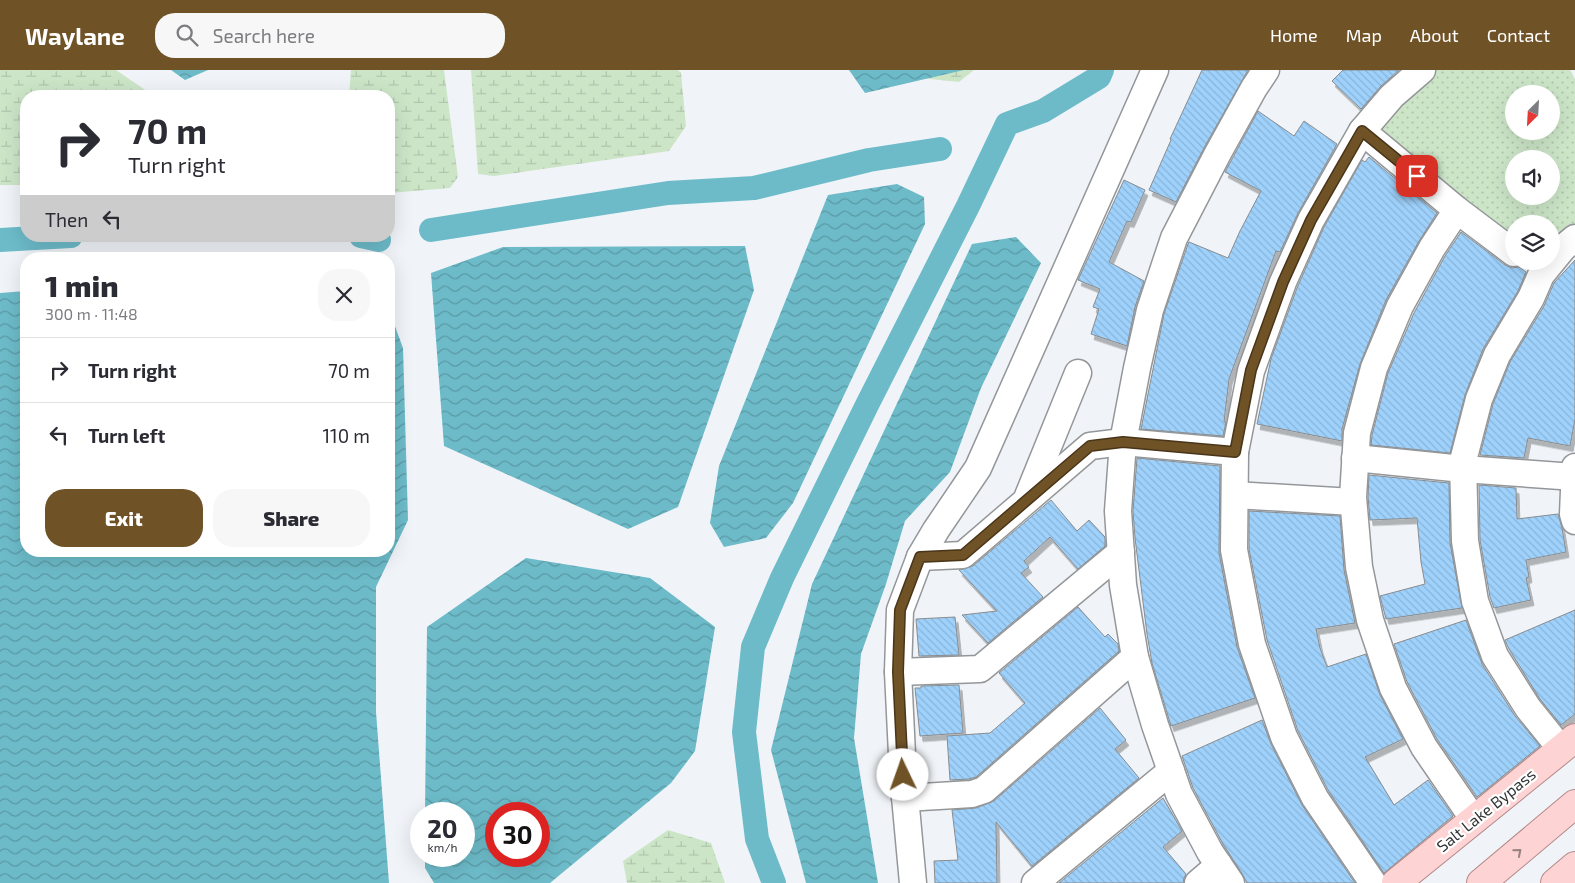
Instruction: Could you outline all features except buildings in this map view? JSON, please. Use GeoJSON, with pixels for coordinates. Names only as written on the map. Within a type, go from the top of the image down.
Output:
{"type":"FeatureCollection","features":[{"type":"Feature","properties":{"kind":"main road","name":"Salt Lake Bypass"},"geometry":{"type":"LineString","coordinates":[[1396,883],[1568,744]]}},
{"type":"Feature","properties":{"kind":"main road"},"geometry":{"type":"LineString","coordinates":[[1481,883],[1575,804]]}},
{"type":"Feature","properties":{"kind":"main road"},"geometry":{"type":"LineString","coordinates":[[1555,883],[1575,866]]}},
{"type":"Feature","properties":{"kind":"street"},"geometry":{"type":"LineString","coordinates":[[913,883],[905,798],[898,672],[900,610],[920,557],[978,468],[1155,70]]}},
{"type":"Feature","properties":{"kind":"street"},"geometry":{"type":"LineString","coordinates":[[1373,883],[1314,798],[1284,737],[1252,644],[1234,550],[1235,452],[1251,370],[1283,282],[1311,220],[1362,131],[1392,96],[1422,70]]}},
{"type":"Feature","properties":{"kind":"street"},"geometry":{"type":"LineString","coordinates":[[1198,883],[1225,874],[1210,852],[1179,794],[1155,725],[1135,657],[1123,585],[1118,511],[1123,442],[1150,310],[1174,238],[1261,76]]}},
{"type":"Feature","properties":{"kind":"street"},"geometry":{"type":"LineString","coordinates":[[1362,131],[1457,210],[1505,246]]}},
{"type":"Feature","properties":{"kind":"street"},"geometry":{"type":"LineString","coordinates":[[1457,210],[1432,248],[1405,298],[1374,368],[1357,433],[1353,502],[1359,567],[1370,620],[1393,688],[1424,747],[1474,820]]}},
{"type":"Feature","properties":{"kind":"street"},"geometry":{"type":"LineString","coordinates":[[1560,250],[1575,238]]}},
{"type":"Feature","properties":{"kind":"street"},"geometry":{"type":"LineString","coordinates":[[1533,270],[1531,298],[1497,356],[1479,398],[1463,461],[1464,541],[1475,601],[1495,656],[1528,708],[1568,744]]}},
{"type":"Feature","properties":{"kind":"street"},"geometry":{"type":"LineString","coordinates":[[1026,501],[1078,373]]}},
{"type":"Feature","properties":{"kind":"street"},"geometry":{"type":"LineString","coordinates":[[920,557],[963,555],[1090,446],[1123,442],[1235,452]]}},
{"type":"Feature","properties":{"kind":"street"},"geometry":{"type":"LineString","coordinates":[[1355,458],[1463,469],[1575,477]]}},
{"type":"Feature","properties":{"kind":"street"},"geometry":{"type":"LineString","coordinates":[[1575,467],[1573,514],[1575,521]]}},
{"type":"Feature","properties":{"kind":"street"},"geometry":{"type":"LineString","coordinates":[[1235,495],[1353,502]]}},
{"type":"Feature","properties":{"kind":"street"},"geometry":{"type":"LineString","coordinates":[[898,672],[980,669],[1121,552]]}},
{"type":"Feature","properties":{"kind":"street"},"geometry":{"type":"LineString","coordinates":[[905,798],[972,794],[984,790],[1135,657]]}},
{"type":"Feature","properties":{"kind":"street"},"geometry":{"type":"LineString","coordinates":[[1035,883],[1171,771]]}},
{"type":"Feature","properties":{"kind":"green space"},"geometry":{"type":"Polygon","coordinates":[[[0,70],[116,70],[145,90],[20,90],[20,185],[0,185],[0,70]]]}},
{"type":"Feature","properties":{"kind":"green space"},"geometry":{"type":"Polygon","coordinates":[[[351,70],[444,70],[458,177],[450,188],[395,193],[395,90],[349,90],[351,70]]]}},
{"type":"Feature","properties":{"kind":"green space"},"geometry":{"type":"Polygon","coordinates":[[[471,70],[678,70],[681,73],[686,126],[669,151],[494,176],[478,174],[471,70]]]}},
{"type":"Feature","properties":{"kind":"green space"},"geometry":{"type":"Polygon","coordinates":[[[861,70],[974,70],[959,82],[872,73],[861,70]]]}},
{"type":"Feature","properties":{"kind":"green space"},"geometry":{"type":"Polygon","coordinates":[[[1437,70],[1570,70],[1575,79],[1575,229],[1560,244],[1560,215],[1505,215],[1505,237],[1374,131],[1437,70]]]}},
{"type":"Feature","properties":{"kind":"green space"},"geometry":{"type":"Polygon","coordinates":[[[668,830],[711,843],[725,883],[627,883],[623,861],[668,830]]]}},
{"type":"Feature","properties":{"kind":"water"},"geometry":{"type":"Polygon","coordinates":[[[171,70],[208,70],[185,80],[171,70]]]}},
{"type":"Feature","properties":{"kind":"water"},"geometry":{"type":"Polygon","coordinates":[[[849,70],[964,70],[865,93],[849,70]]]}},
{"type":"Feature","properties":{"kind":"water"},"geometry":{"type":"Polygon","coordinates":[[[897,184],[924,197],[925,224],[793,503],[766,538],[724,547],[710,523],[719,466],[828,195],[897,184]]]}},
{"type":"Feature","properties":{"kind":"water"},"geometry":{"type":"Polygon","coordinates":[[[1016,237],[1041,263],[981,388],[950,472],[905,521],[886,584],[861,654],[854,738],[878,883],[806,883],[771,750],[812,584],[972,244],[1016,237]]]}},
{"type":"Feature","properties":{"kind":"water"},"geometry":{"type":"Polygon","coordinates":[[[745,246],[754,290],[678,507],[628,529],[444,446],[431,273],[503,247],[745,246]]]}},
{"type":"Feature","properties":{"kind":"water"},"geometry":{"type":"Polygon","coordinates":[[[20,291],[20,557],[390,557],[376,587],[376,712],[389,883],[0,883],[0,293],[20,291]]]}},
{"type":"Feature","properties":{"kind":"water"},"geometry":{"type":"Polygon","coordinates":[[[395,326],[403,348],[408,520],[395,547],[395,326]]]}},
{"type":"Feature","properties":{"kind":"water"},"geometry":{"type":"Polygon","coordinates":[[[526,558],[650,578],[715,627],[695,751],[671,783],[550,883],[434,883],[425,867],[475,867],[475,802],[425,802],[427,627],[526,558]]]}},
{"type":"Feature","properties":{"kind":"waterway"},"geometry":{"type":"LineString","coordinates":[[774,883],[757,839],[744,732],[753,647],[782,578],[1007,124],[1043,111],[1099,77],[1102,70]]}},
{"type":"Feature","properties":{"kind":"waterway"},"geometry":{"type":"LineString","coordinates":[[431,230],[668,193],[754,188],[869,160],[940,149]]}},
{"type":"Feature","properties":{"kind":"waterway"},"geometry":{"type":"LineString","coordinates":[[0,240],[20,239]]}},
{"type":"Feature","properties":{"kind":"route"},"geometry":{"type":"LineString","coordinates":[[903,775],[898,672],[900,610],[920,557],[963,555],[1090,446],[1123,442],[1235,452],[1251,370],[1283,282],[1311,220],[1362,131],[1417,176]]}}]}
